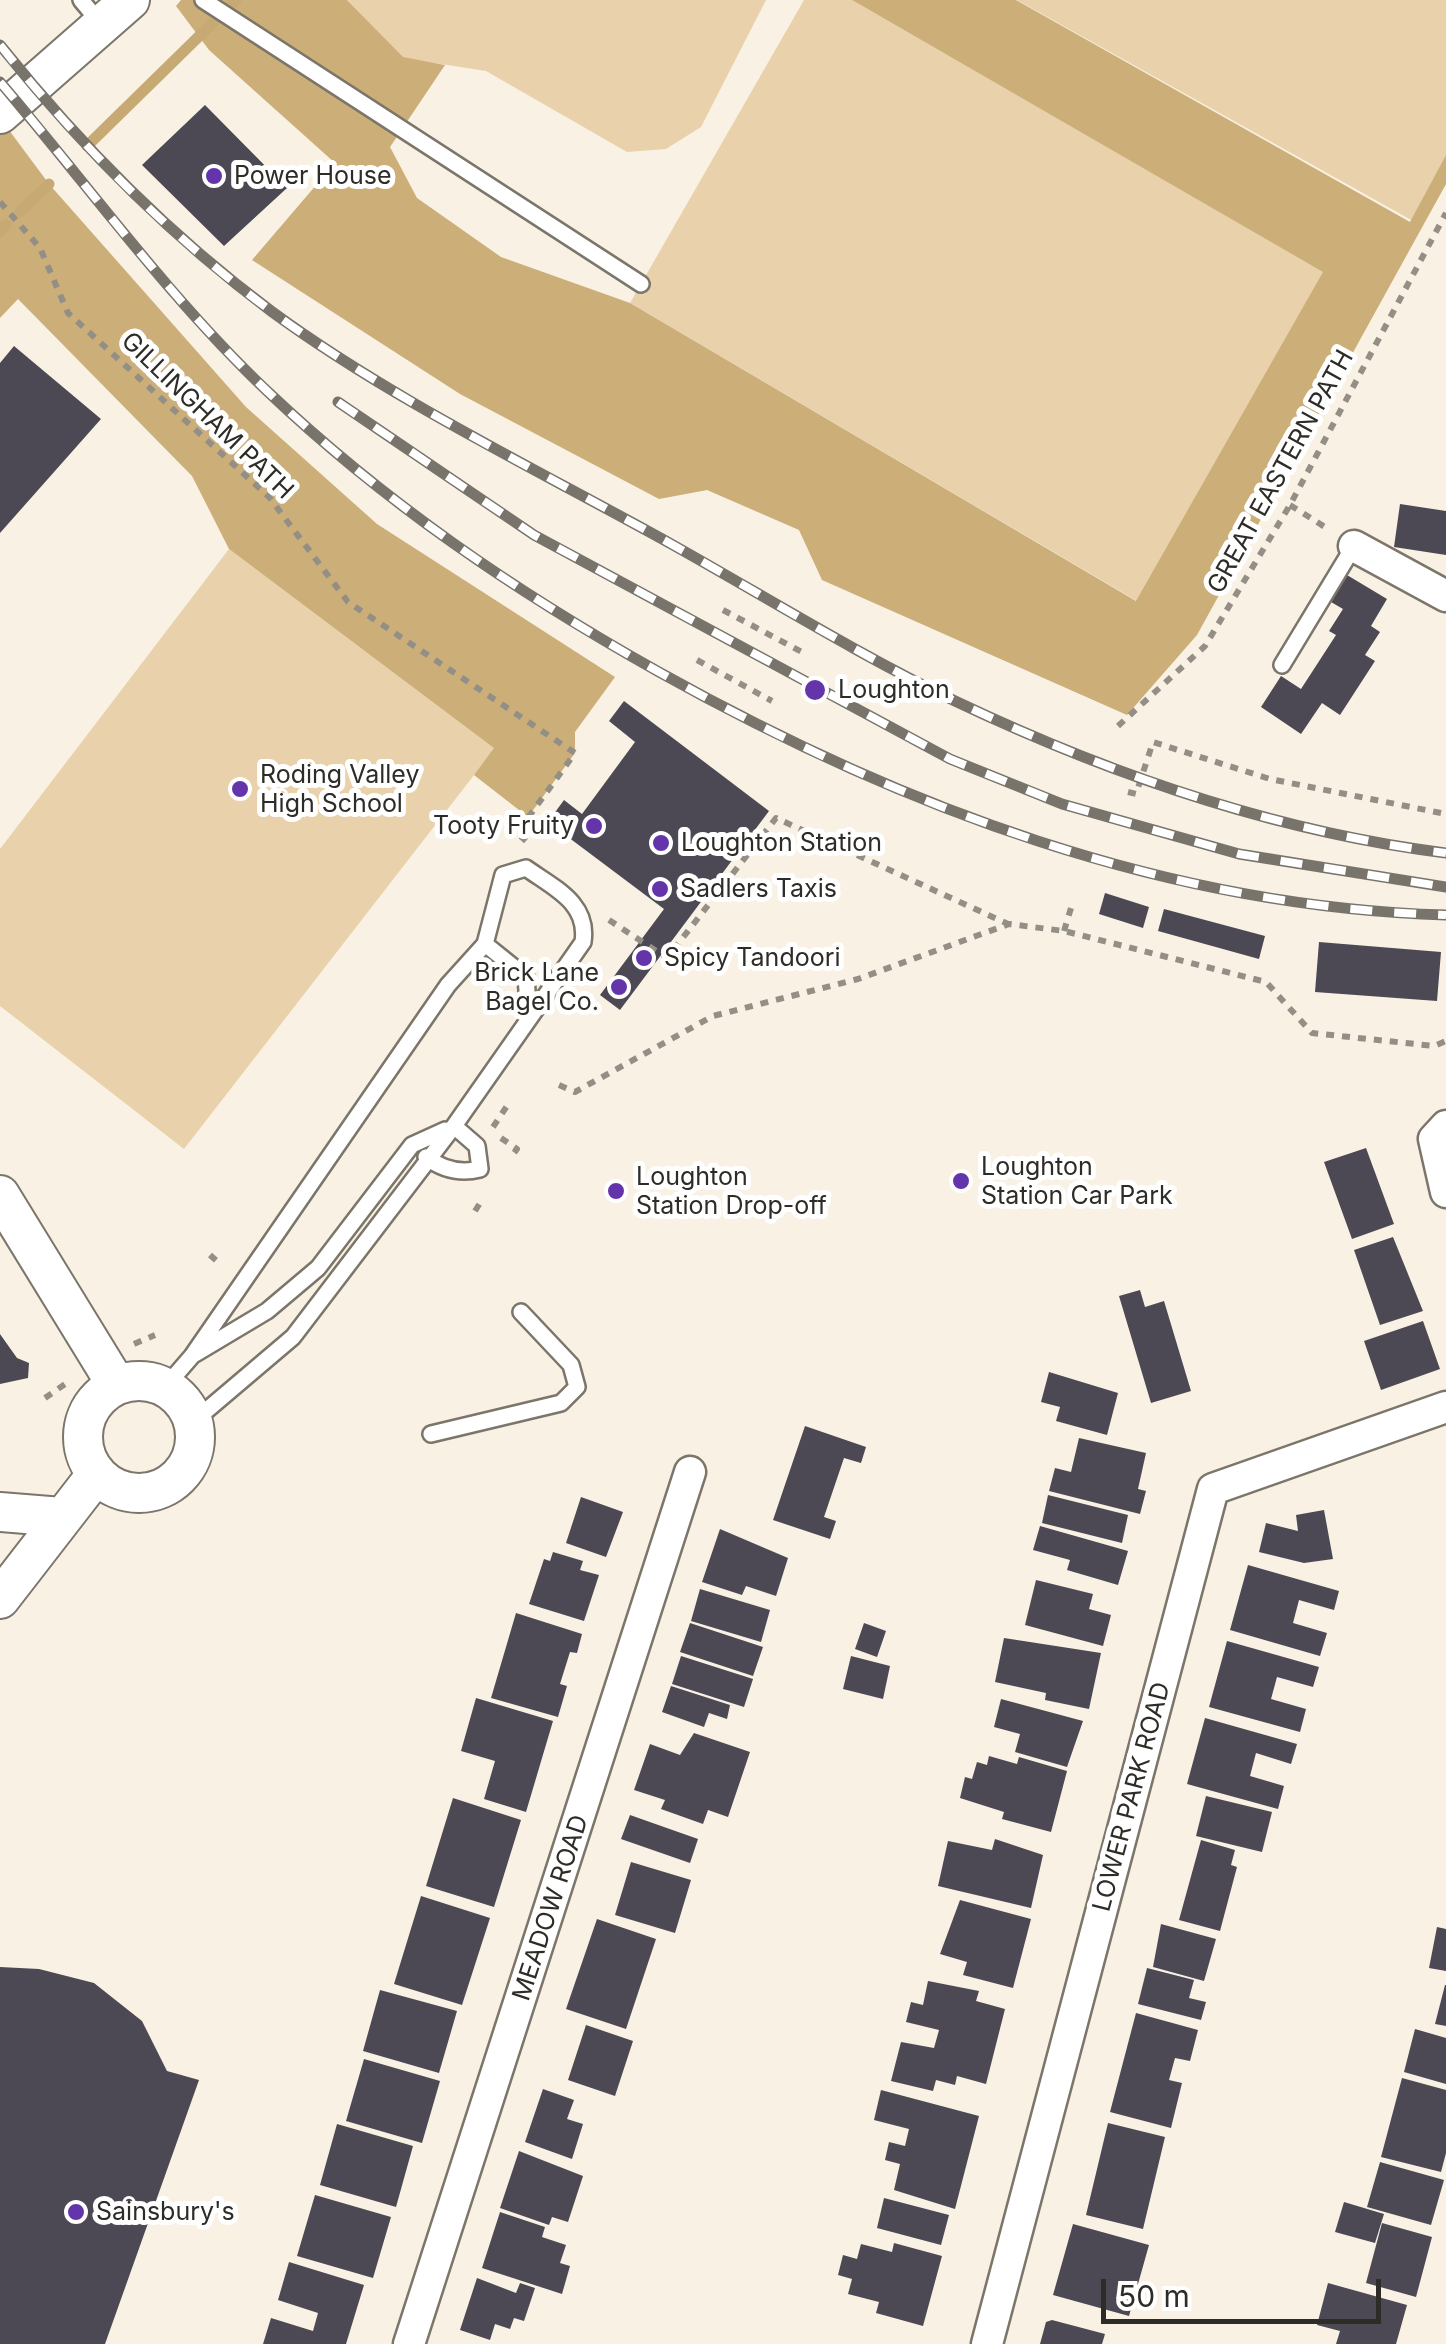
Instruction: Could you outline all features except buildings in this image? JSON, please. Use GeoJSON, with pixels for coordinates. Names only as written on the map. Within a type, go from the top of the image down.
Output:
{"type":"FeatureCollection","features":[{"type":"Feature","properties":{"kind":"street"},"geometry":{"type":"LineString","coordinates":[[0,114],[91,12],[130,0]]}},
{"type":"Feature","properties":{"kind":"street"},"geometry":{"type":"LineString","coordinates":[[1354,546],[1446,596]]}},
{"type":"Feature","properties":{"kind":"street"},"geometry":{"type":"LineString","coordinates":[[1446,1126],[1434,1139],[1446,1192]]}},
{"type":"Feature","properties":{"kind":"street"},"geometry":{"type":"LineString","coordinates":[[0,1195],[116,1384]]}},
{"type":"Feature","properties":{"kind":"street"},"geometry":{"type":"LineString","coordinates":[[141,1380],[166,1386],[184,1401],[194,1420],[196,1443],[190,1464],[176,1481],[156,1491],[134,1494],[114,1488],[96,1475],[85,1456],[84,1425],[98,1396],[116,1384],[141,1380]]}},
{"type":"Feature","properties":{"kind":"street","name":"LOWER PARK ROAD"},"geometry":{"type":"LineString","coordinates":[[988,2344],[1213,1489],[1446,1408]]}},
{"type":"Feature","properties":{"kind":"street","name":"MEADOW ROAD"},"geometry":{"type":"LineString","coordinates":[[409,2344],[690,1472]]}},
{"type":"Feature","properties":{"kind":"street"},"geometry":{"type":"LineString","coordinates":[[0,1598],[96,1475]]}},
{"type":"Feature","properties":{"kind":"street"},"geometry":{"type":"LineString","coordinates":[[0,1512],[62,1517]]}},
{"type":"Feature","properties":{"kind":"lane"},"geometry":{"type":"LineString","coordinates":[[203,0],[234,24],[641,284]]}},
{"type":"Feature","properties":{"kind":"lane"},"geometry":{"type":"LineString","coordinates":[[1282,665],[1354,546]]}},
{"type":"Feature","properties":{"kind":"lane"},"geometry":{"type":"LineString","coordinates":[[166,1386],[192,1356],[448,985],[486,944],[504,874],[526,868],[575,903],[586,924],[583,942],[454,1126],[426,1157],[294,1337],[194,1420]]}},
{"type":"Feature","properties":{"kind":"lane"},"geometry":{"type":"LineString","coordinates":[[486,944],[526,977],[529,1018]]}},
{"type":"Feature","properties":{"kind":"lane"},"geometry":{"type":"LineString","coordinates":[[192,1356],[251,1322],[318,1268],[412,1145],[454,1126]]}},
{"type":"Feature","properties":{"kind":"lane"},"geometry":{"type":"LineString","coordinates":[[426,1157],[438,1167],[465,1173],[480,1169],[477,1146],[454,1126]]}},
{"type":"Feature","properties":{"kind":"lane"},"geometry":{"type":"LineString","coordinates":[[431,1434],[561,1403],[577,1387],[571,1364],[522,1312]]}},
{"type":"Feature","properties":{"kind":"path","name":"GILLINGHAM PATH"},"geometry":{"type":"LineString","coordinates":[[0,202],[40,248],[68,313],[268,498],[348,602],[575,752],[517,833]]}},
{"type":"Feature","properties":{"kind":"path","name":"GREAT EASTERN PATH"},"geometry":{"type":"LineString","coordinates":[[1118,726],[1206,646],[1290,505],[1446,212]]}},
{"type":"Feature","properties":{"kind":"path"},"geometry":{"type":"LineString","coordinates":[[1290,505],[1354,546]]}},
{"type":"Feature","properties":{"kind":"path"},"geometry":{"type":"LineString","coordinates":[[723,609],[802,651]]}},
{"type":"Feature","properties":{"kind":"path"},"geometry":{"type":"LineString","coordinates":[[697,660],[772,700]]}},
{"type":"Feature","properties":{"kind":"path"},"geometry":{"type":"LineString","coordinates":[[1128,792],[1136,794],[1153,742],[1270,779],[1446,814]]}},
{"type":"Feature","properties":{"kind":"path"},"geometry":{"type":"LineString","coordinates":[[575,903],[636,934],[668,958],[776,818],[1009,924],[1064,931],[1266,982],[1312,1033],[1434,1046],[1446,1041]]}},
{"type":"Feature","properties":{"kind":"path"},"geometry":{"type":"LineString","coordinates":[[1064,931],[1071,908]]}},
{"type":"Feature","properties":{"kind":"path"},"geometry":{"type":"LineString","coordinates":[[559,1085],[576,1092],[713,1016],[858,980],[1009,924]]}},
{"type":"Feature","properties":{"kind":"path"},"geometry":{"type":"LineString","coordinates":[[508,1103],[490,1131],[517,1150],[514,1153]]}},
{"type":"Feature","properties":{"kind":"path"},"geometry":{"type":"LineString","coordinates":[[475,1211],[480,1203]]}},
{"type":"Feature","properties":{"kind":"path"},"geometry":{"type":"LineString","coordinates":[[210,1255],[220,1264]]}},
{"type":"Feature","properties":{"kind":"shaded area"},"geometry":{"type":"Polygon","coordinates":[[[181,0],[347,0],[403,57],[445,65],[390,147],[417,198],[501,257],[630,303],[1136,601],[1323,272],[852,0],[1016,0],[1410,222],[1446,155],[1446,184],[1197,635],[1127,715],[822,580],[799,530],[707,490],[659,499],[460,394],[252,260],[335,163],[209,50],[176,6],[181,0]]]}},
{"type":"Feature","properties":{"kind":"shaded area"},"geometry":{"type":"Polygon","coordinates":[[[347,0],[766,0],[701,127],[666,149],[627,152],[486,71],[403,58],[347,0]]]}},
{"type":"Feature","properties":{"kind":"shaded area"},"geometry":{"type":"Polygon","coordinates":[[[804,0],[852,0],[1324,272],[1137,601],[630,303],[804,0]]]}},
{"type":"Feature","properties":{"kind":"shaded area"},"geometry":{"type":"Polygon","coordinates":[[[1017,0],[1446,0],[1446,156],[1413,221],[1017,0]]]}},
{"type":"Feature","properties":{"kind":"shaded area"},"geometry":{"type":"Polygon","coordinates":[[[0,118],[49,184],[246,407],[377,524],[615,677],[575,732],[575,753],[528,817],[474,775],[494,748],[229,549],[192,476],[18,299],[0,318],[0,118]]]}},
{"type":"Feature","properties":{"kind":"shaded area"},"geometry":{"type":"Polygon","coordinates":[[[229,549],[495,748],[184,1149],[0,1006],[0,849],[229,549]]]}},
{"type":"Feature","properties":{"kind":"waterway"},"geometry":{"type":"LineString","coordinates":[[87,146],[236,0]]}},
{"type":"Feature","properties":{"kind":"waterway"},"geometry":{"type":"LineString","coordinates":[[20,212],[49,184]]}},
{"type":"Feature","properties":{"kind":"waterway"},"geometry":{"type":"LineString","coordinates":[[0,232],[6,225]]}},
{"type":"Feature","properties":{"kind":"railway"},"geometry":{"type":"LineString","coordinates":[[0,45],[127,187],[233,282],[318,344],[468,434],[884,665],[1013,728],[1133,776],[1257,815],[1320,831],[1446,853]]}},
{"type":"Feature","properties":{"kind":"railway"},"geometry":{"type":"LineString","coordinates":[[0,82],[162,279],[266,390],[405,508],[503,577],[606,642],[751,721],[845,766],[1038,841],[1138,870],[1239,893],[1342,908],[1446,915]]}},
{"type":"Feature","properties":{"kind":"railway"},"geometry":{"type":"LineString","coordinates":[[338,402],[534,535],[950,759],[1062,804],[1239,854],[1446,887]]}},
{"type":"Feature","properties":{"kind":"place","name":"Power House"},"geometry":{"type":"Point","coordinates":[214,176]}},
{"type":"Feature","properties":{"kind":"place","name":"Loughton"},"geometry":{"type":"Point","coordinates":[815,690]}},
{"type":"Feature","properties":{"kind":"place","name":"Roding Valley High School"},"geometry":{"type":"Point","coordinates":[240,789]}},
{"type":"Feature","properties":{"kind":"place","name":"Tooty Fruity"},"geometry":{"type":"Point","coordinates":[594,826]}},
{"type":"Feature","properties":{"kind":"place","name":"Loughton Station"},"geometry":{"type":"Point","coordinates":[661,843]}},
{"type":"Feature","properties":{"kind":"place","name":"Sadlers Taxis"},"geometry":{"type":"Point","coordinates":[660,889]}},
{"type":"Feature","properties":{"kind":"place","name":"Spicy Tandoori"},"geometry":{"type":"Point","coordinates":[644,958]}},
{"type":"Feature","properties":{"kind":"place","name":"Brick Lane Bagel Co."},"geometry":{"type":"Point","coordinates":[619,987]}},
{"type":"Feature","properties":{"kind":"place","name":"Loughton Station Car Park"},"geometry":{"type":"Point","coordinates":[961,1181]}},
{"type":"Feature","properties":{"kind":"place","name":"Loughton Station Drop-off"},"geometry":{"type":"Point","coordinates":[616,1191]}},
{"type":"Feature","properties":{"kind":"place","name":"Sainsbury's"},"geometry":{"type":"Point","coordinates":[76,2212]}}]}
